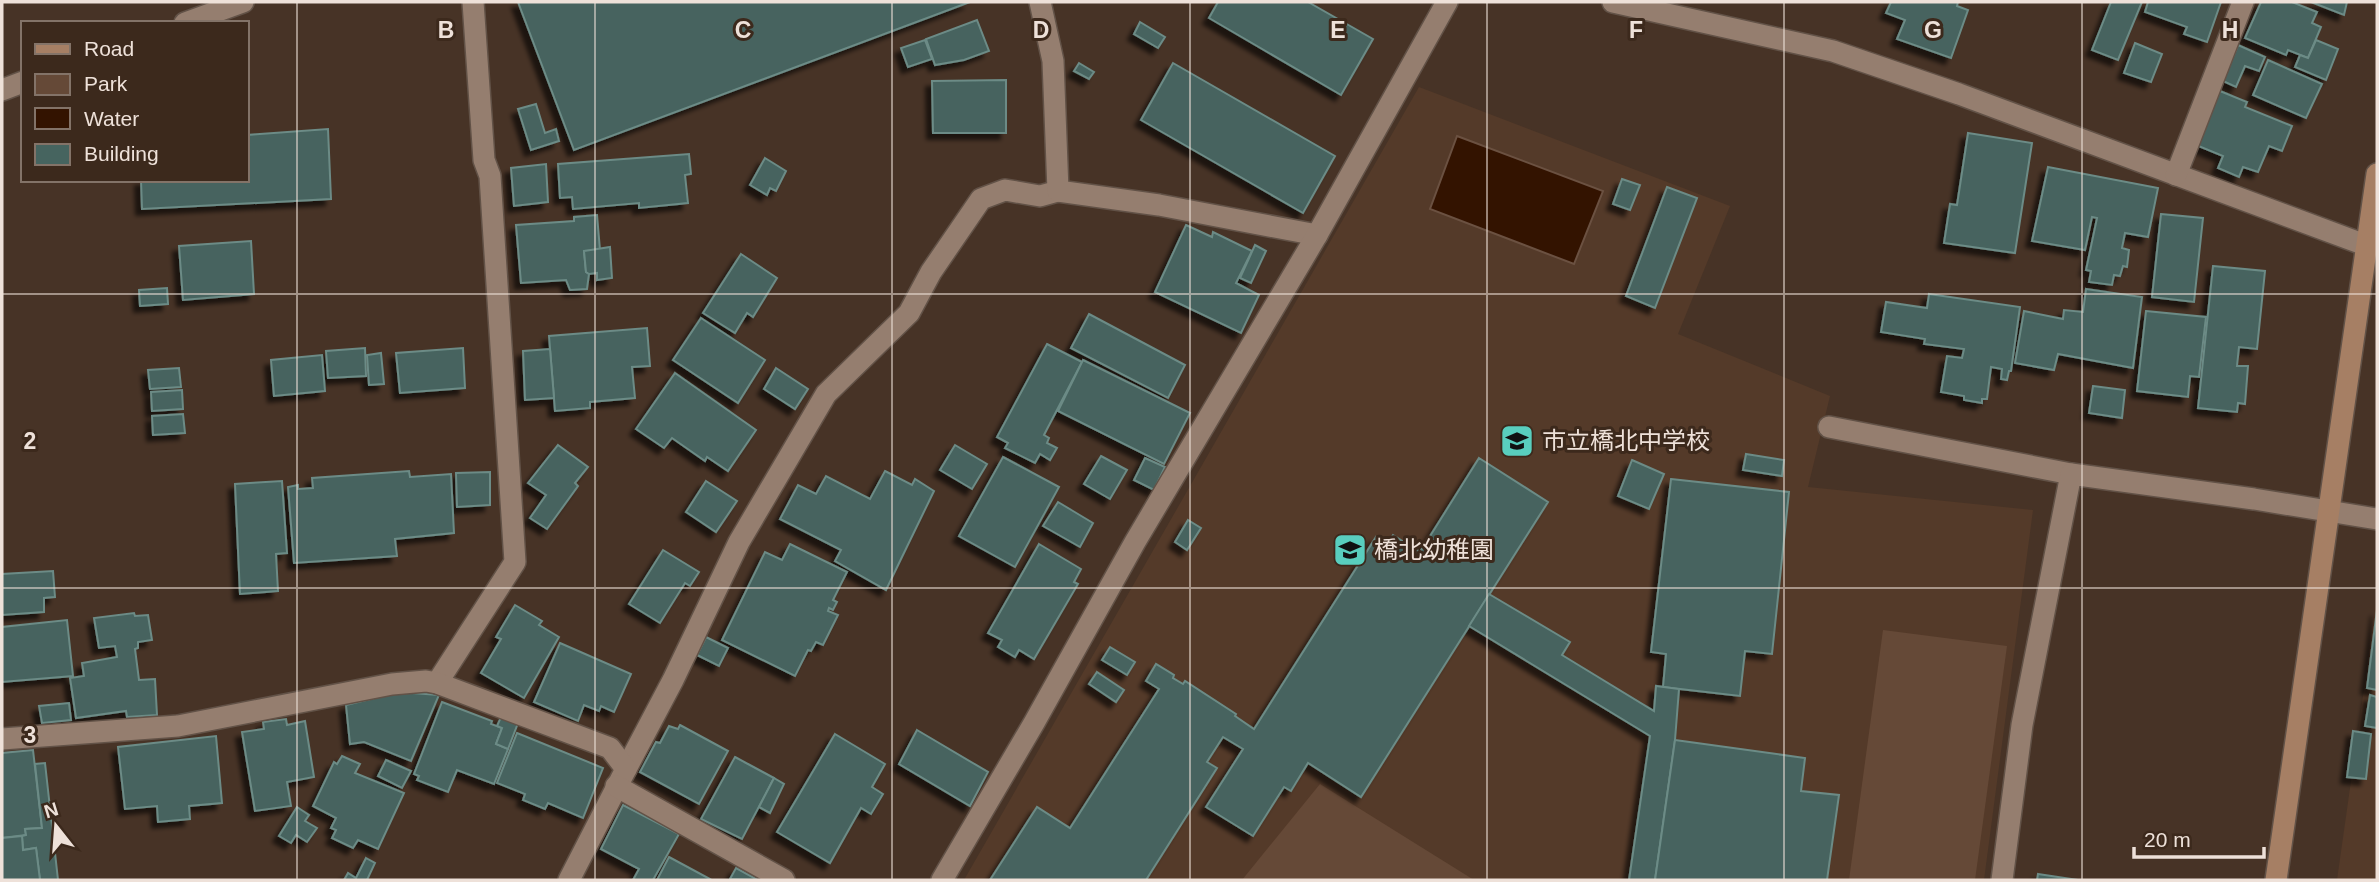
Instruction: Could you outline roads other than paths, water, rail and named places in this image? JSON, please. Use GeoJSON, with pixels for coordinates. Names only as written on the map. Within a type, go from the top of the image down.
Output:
{"type":"FeatureCollection","features":[{"type":"Feature","properties":{"kind":"street"},"geometry":{"type":"LineString","coordinates":[[191,21],[243,2]]}},
{"type":"Feature","properties":{"kind":"street"},"geometry":{"type":"LineString","coordinates":[[437,683],[515,562],[489,176],[484,160],[473,2]]}},
{"type":"Feature","properties":{"kind":"street"},"geometry":{"type":"LineString","coordinates":[[1041,2],[1053,61],[1058,191]]}},
{"type":"Feature","properties":{"kind":"street"},"geometry":{"type":"LineString","coordinates":[[942,880],[1142,530],[1317,235],[1447,2]]}},
{"type":"Feature","properties":{"kind":"street"},"geometry":{"type":"LineString","coordinates":[[1613,2],[1833,51],[1959,94],[2373,248]]}},
{"type":"Feature","properties":{"kind":"street"},"geometry":{"type":"LineString","coordinates":[[2176,175],[2243,2]]}},
{"type":"Feature","properties":{"kind":"street"},"geometry":{"type":"LineString","coordinates":[[2,90],[21,83]]}},
{"type":"Feature","properties":{"kind":"street"},"geometry":{"type":"LineString","coordinates":[[2276,880],[2327,511],[2373,248],[2377,174]]}},
{"type":"Feature","properties":{"kind":"street"},"geometry":{"type":"LineString","coordinates":[[569,880],[673,680],[739,542],[826,394],[909,313],[931,272],[981,198],[1005,190],[1040,195],[1058,191],[1159,205],[1317,235]]}},
{"type":"Feature","properties":{"kind":"street"},"geometry":{"type":"LineString","coordinates":[[1829,427],[2071,474],[2377,519]]}},
{"type":"Feature","properties":{"kind":"street"},"geometry":{"type":"LineString","coordinates":[[2002,880],[2022,725],[2071,474]]}},
{"type":"Feature","properties":{"kind":"street"},"geometry":{"type":"LineString","coordinates":[[2,739],[178,726],[328,699],[392,684],[426,681],[610,748],[621,777],[784,880]]}},
{"type":"Feature","properties":{"kind":"water"},"geometry":{"type":"Polygon","coordinates":[[[1457,136],[1603,191],[1574,264],[1430,209],[1457,136]]]}},
{"type":"Feature","properties":{"kind":"place","name":"市立橋北中学校"},"geometry":{"type":"Point","coordinates":[1517,441]}},
{"type":"Feature","properties":{"kind":"place","name":"橋北幼稚園"},"geometry":{"type":"Point","coordinates":[1350,550]}}]}
